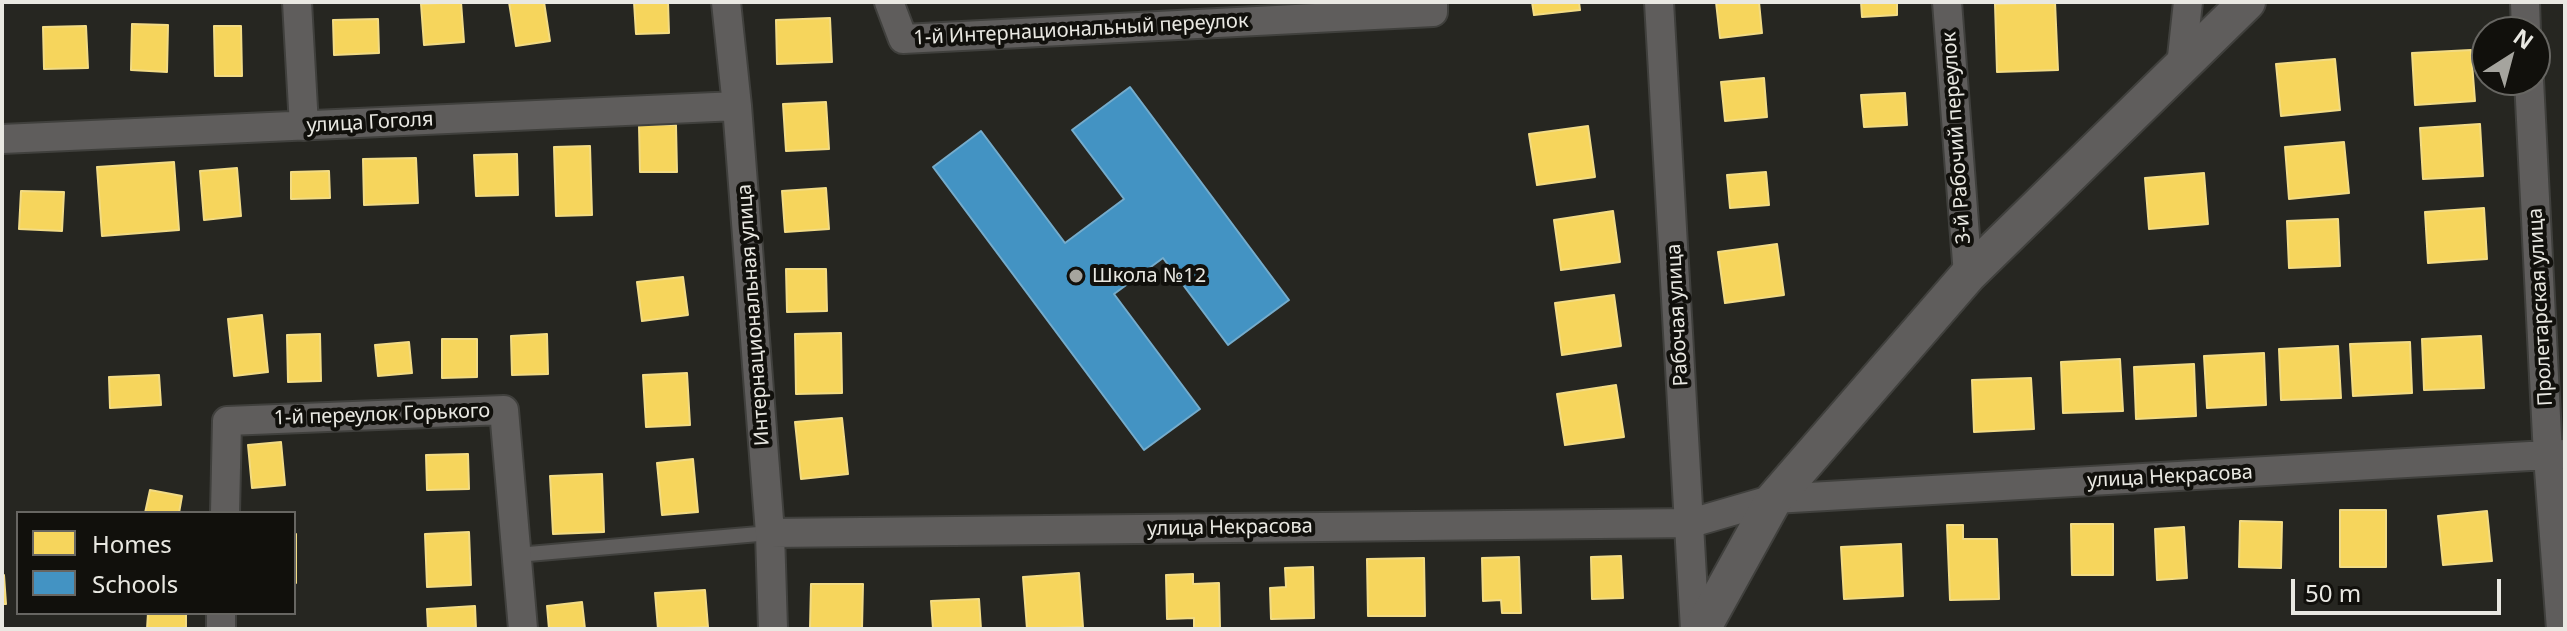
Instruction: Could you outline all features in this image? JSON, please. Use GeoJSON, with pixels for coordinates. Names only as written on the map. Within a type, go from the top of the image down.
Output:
{"type":"FeatureCollection","features":[{"type":"Feature","properties":{"kind":"street"},"geometry":{"type":"LineString","coordinates":[[297,2],[304,126]]}},
{"type":"Feature","properties":{"kind":"street","name":"Интернациональная улица"},"geometry":{"type":"LineString","coordinates":[[726,2],[770,533],[773,629]]}},
{"type":"Feature","properties":{"kind":"street","name":"1-й Интернациональный переулок"},"geometry":{"type":"LineString","coordinates":[[889,2],[903,39],[1433,12],[1433,2]]}},
{"type":"Feature","properties":{"kind":"street","name":"Рабочая улица"},"geometry":{"type":"LineString","coordinates":[[1659,2],[1695,629]]}},
{"type":"Feature","properties":{"kind":"street","name":"3-й Рабочий переулок"},"geometry":{"type":"LineString","coordinates":[[1947,2],[1968,275]]}},
{"type":"Feature","properties":{"kind":"street"},"geometry":{"type":"LineString","coordinates":[[2181,66],[2188,2]]}},
{"type":"Feature","properties":{"kind":"street"},"geometry":{"type":"LineString","coordinates":[[1702,629],[1774,499],[1968,275],[2247,2]]}},
{"type":"Feature","properties":{"kind":"street","name":"Пролетарская улица"},"geometry":{"type":"LineString","coordinates":[[2530,96],[2557,455],[2561,629]]}},
{"type":"Feature","properties":{"kind":"street","name":"улица Гоголя"},"geometry":{"type":"LineString","coordinates":[[2,139],[737,106]]}},
{"type":"Feature","properties":{"kind":"street","name":"1-й переулок Горького"},"geometry":{"type":"LineString","coordinates":[[225,511],[227,421],[504,410],[523,629]]}},
{"type":"Feature","properties":{"kind":"street","name":"улица Некрасова"},"geometry":{"type":"LineString","coordinates":[[770,533],[1691,523],[1774,499],[2557,455]]}},
{"type":"Feature","properties":{"kind":"lane"},"geometry":{"type":"LineString","coordinates":[[517,555],[770,533]]}},
{"type":"Feature","properties":{"kind":"building: Homes"},"geometry":{"type":"Polygon","coordinates":[[[461,2],[464,42],[424,45],[421,4],[461,2]]]}},
{"type":"Feature","properties":{"kind":"building: Homes"},"geometry":{"type":"Polygon","coordinates":[[[509,2],[544,2],[550,41],[516,46],[509,2]]]}},
{"type":"Feature","properties":{"kind":"building: Homes"},"geometry":{"type":"Polygon","coordinates":[[[634,2],[668,2],[669,33],[636,34],[634,2]]]}},
{"type":"Feature","properties":{"kind":"building: Homes"},"geometry":{"type":"Polygon","coordinates":[[[1532,2],[1579,2],[1580,10],[1534,15],[1532,2]]]}},
{"type":"Feature","properties":{"kind":"building: Homes"},"geometry":{"type":"Polygon","coordinates":[[[1716,2],[1759,2],[1762,33],[1720,38],[1716,2]]]}},
{"type":"Feature","properties":{"kind":"building: Homes"},"geometry":{"type":"Polygon","coordinates":[[[1861,2],[1897,2],[1897,15],[1862,17],[1861,2]]]}},
{"type":"Feature","properties":{"kind":"building: Homes"},"geometry":{"type":"Polygon","coordinates":[[[2055,2],[2058,70],[1997,72],[1995,4],[2055,2]]]}},
{"type":"Feature","properties":{"kind":"building: Homes"},"geometry":{"type":"Polygon","coordinates":[[[830,18],[832,62],[777,64],[776,20],[830,18]]]}},
{"type":"Feature","properties":{"kind":"building: Homes"},"geometry":{"type":"Polygon","coordinates":[[[378,19],[379,53],[334,55],[333,20],[378,19]]]}},
{"type":"Feature","properties":{"kind":"building: Homes"},"geometry":{"type":"Polygon","coordinates":[[[132,24],[168,25],[167,72],[131,70],[132,24]]]}},
{"type":"Feature","properties":{"kind":"building: Homes"},"geometry":{"type":"Polygon","coordinates":[[[86,26],[88,68],[44,69],[43,27],[86,26]]]}},
{"type":"Feature","properties":{"kind":"building: Homes"},"geometry":{"type":"Polygon","coordinates":[[[214,26],[241,26],[242,76],[215,76],[214,26]]]}},
{"type":"Feature","properties":{"kind":"building: Homes"},"geometry":{"type":"Polygon","coordinates":[[[2471,50],[2471,96],[2475,96],[2475,101],[2415,105],[2412,53],[2471,50]]]}},
{"type":"Feature","properties":{"kind":"building: Homes"},"geometry":{"type":"Polygon","coordinates":[[[2335,59],[2340,110],[2281,116],[2276,64],[2335,59]]]}},
{"type":"Feature","properties":{"kind":"building: Homes"},"geometry":{"type":"Polygon","coordinates":[[[1764,78],[1767,117],[1725,121],[1721,82],[1764,78]]]}},
{"type":"Feature","properties":{"kind":"building: Homes"},"geometry":{"type":"Polygon","coordinates":[[[1905,93],[1907,125],[1864,127],[1861,95],[1905,93]]]}},
{"type":"Feature","properties":{"kind":"building: Homes"},"geometry":{"type":"Polygon","coordinates":[[[826,102],[829,149],[786,151],[783,104],[826,102]]]}},
{"type":"Feature","properties":{"kind":"building: Homes"},"geometry":{"type":"Polygon","coordinates":[[[2480,124],[2483,176],[2423,179],[2420,128],[2480,124]]]}},
{"type":"Feature","properties":{"kind":"building: Homes"},"geometry":{"type":"Polygon","coordinates":[[[639,125],[676,125],[677,172],[640,172],[639,125]]]}},
{"type":"Feature","properties":{"kind":"building: Homes"},"geometry":{"type":"Polygon","coordinates":[[[1588,126],[1595,177],[1537,185],[1529,134],[1588,126]]]}},
{"type":"Feature","properties":{"kind":"building: Homes"},"geometry":{"type":"Polygon","coordinates":[[[2344,142],[2349,193],[2289,199],[2285,147],[2344,142]]]}},
{"type":"Feature","properties":{"kind":"building: Homes"},"geometry":{"type":"Polygon","coordinates":[[[590,146],[592,215],[556,216],[554,147],[590,146]]]}},
{"type":"Feature","properties":{"kind":"building: Homes"},"geometry":{"type":"Polygon","coordinates":[[[517,154],[518,195],[476,196],[474,155],[517,154]]]}},
{"type":"Feature","properties":{"kind":"building: Homes"},"geometry":{"type":"Polygon","coordinates":[[[416,158],[418,203],[364,205],[363,159],[416,158]]]}},
{"type":"Feature","properties":{"kind":"building: Homes"},"geometry":{"type":"Polygon","coordinates":[[[174,162],[179,230],[102,236],[97,167],[174,162]]]}},
{"type":"Feature","properties":{"kind":"building: Homes"},"geometry":{"type":"Polygon","coordinates":[[[237,168],[241,216],[204,220],[200,171],[237,168]]]}},
{"type":"Feature","properties":{"kind":"building: Homes"},"geometry":{"type":"Polygon","coordinates":[[[329,171],[330,198],[291,199],[291,172],[329,171]]]}},
{"type":"Feature","properties":{"kind":"building: Homes"},"geometry":{"type":"Polygon","coordinates":[[[1766,172],[1769,205],[1730,208],[1727,175],[1766,172]]]}},
{"type":"Feature","properties":{"kind":"building: Homes"},"geometry":{"type":"Polygon","coordinates":[[[2204,173],[2208,224],[2149,229],[2145,178],[2204,173]]]}},
{"type":"Feature","properties":{"kind":"building: Homes"},"geometry":{"type":"Polygon","coordinates":[[[826,188],[829,229],[785,232],[782,191],[826,188]]]}},
{"type":"Feature","properties":{"kind":"building: Homes"},"geometry":{"type":"Polygon","coordinates":[[[21,191],[64,192],[62,231],[19,229],[21,191]]]}},
{"type":"Feature","properties":{"kind":"building: Homes"},"geometry":{"type":"Polygon","coordinates":[[[2484,208],[2487,259],[2428,263],[2425,212],[2484,208]]]}},
{"type":"Feature","properties":{"kind":"building: Homes"},"geometry":{"type":"Polygon","coordinates":[[[1613,211],[1620,262],[1561,270],[1554,220],[1613,211]]]}},
{"type":"Feature","properties":{"kind":"building: Homes"},"geometry":{"type":"Polygon","coordinates":[[[2338,219],[2340,266],[2289,268],[2287,221],[2338,219]]]}},
{"type":"Feature","properties":{"kind":"building: Homes"},"geometry":{"type":"Polygon","coordinates":[[[1777,244],[1784,295],[1725,303],[1718,252],[1777,244]]]}},
{"type":"Feature","properties":{"kind":"building: Homes"},"geometry":{"type":"Polygon","coordinates":[[[786,269],[826,269],[827,311],[787,312],[786,269]]]}},
{"type":"Feature","properties":{"kind":"building: Homes"},"geometry":{"type":"Polygon","coordinates":[[[683,277],[688,315],[642,321],[637,282],[683,277]]]}},
{"type":"Feature","properties":{"kind":"building: Homes"},"geometry":{"type":"Polygon","coordinates":[[[1614,295],[1621,346],[1562,355],[1555,303],[1614,295]]]}},
{"type":"Feature","properties":{"kind":"building: Homes"},"geometry":{"type":"Polygon","coordinates":[[[262,315],[268,372],[234,376],[228,319],[262,315]]]}},
{"type":"Feature","properties":{"kind":"building: Homes"},"geometry":{"type":"Polygon","coordinates":[[[841,333],[842,393],[796,394],[795,334],[841,333]]]}},
{"type":"Feature","properties":{"kind":"building: Homes"},"geometry":{"type":"Polygon","coordinates":[[[320,334],[321,381],[288,382],[287,335],[320,334]]]}},
{"type":"Feature","properties":{"kind":"building: Homes"},"geometry":{"type":"Polygon","coordinates":[[[547,334],[548,374],[512,375],[511,336],[547,334]]]}},
{"type":"Feature","properties":{"kind":"building: Homes"},"geometry":{"type":"Polygon","coordinates":[[[2481,336],[2484,388],[2424,390],[2422,339],[2481,336]]]}},
{"type":"Feature","properties":{"kind":"building: Homes"},"geometry":{"type":"Polygon","coordinates":[[[442,339],[477,339],[477,377],[442,378],[442,339]]]}},
{"type":"Feature","properties":{"kind":"building: Homes"},"geometry":{"type":"Polygon","coordinates":[[[409,342],[412,373],[378,376],[375,345],[409,342]]]}},
{"type":"Feature","properties":{"kind":"building: Homes"},"geometry":{"type":"Polygon","coordinates":[[[2410,342],[2412,393],[2353,396],[2350,344],[2410,342]]]}},
{"type":"Feature","properties":{"kind":"building: Homes"},"geometry":{"type":"Polygon","coordinates":[[[2338,346],[2341,398],[2281,400],[2279,349],[2338,346]]]}},
{"type":"Feature","properties":{"kind":"building: Homes"},"geometry":{"type":"Polygon","coordinates":[[[2264,353],[2266,405],[2207,408],[2204,356],[2264,353]]]}},
{"type":"Feature","properties":{"kind":"building: Homes"},"geometry":{"type":"Polygon","coordinates":[[[2120,359],[2123,411],[2063,413],[2061,362],[2120,359]]]}},
{"type":"Feature","properties":{"kind":"building: Homes"},"geometry":{"type":"Polygon","coordinates":[[[2194,364],[2196,416],[2136,419],[2134,367],[2194,364]]]}},
{"type":"Feature","properties":{"kind":"building: Homes"},"geometry":{"type":"Polygon","coordinates":[[[687,373],[690,425],[646,427],[643,375],[687,373]]]}},
{"type":"Feature","properties":{"kind":"building: Homes"},"geometry":{"type":"Polygon","coordinates":[[[159,375],[161,405],[110,408],[109,377],[159,375]]]}},
{"type":"Feature","properties":{"kind":"building: Homes"},"geometry":{"type":"Polygon","coordinates":[[[2031,378],[2034,429],[1974,432],[1972,380],[2031,378]]]}},
{"type":"Feature","properties":{"kind":"building: Homes"},"geometry":{"type":"Polygon","coordinates":[[[1616,385],[1624,437],[1565,445],[1557,394],[1616,385]]]}},
{"type":"Feature","properties":{"kind":"building: Homes"},"geometry":{"type":"Polygon","coordinates":[[[842,418],[848,474],[801,479],[795,422],[842,418]]]}},
{"type":"Feature","properties":{"kind":"building: Homes"},"geometry":{"type":"Polygon","coordinates":[[[281,442],[285,485],[252,488],[248,445],[281,442]]]}},
{"type":"Feature","properties":{"kind":"building: Homes"},"geometry":{"type":"Polygon","coordinates":[[[468,454],[469,489],[427,490],[426,455],[468,454]]]}},
{"type":"Feature","properties":{"kind":"building: Homes"},"geometry":{"type":"Polygon","coordinates":[[[693,459],[698,512],[662,515],[657,463],[693,459]]]}},
{"type":"Feature","properties":{"kind":"building: Homes"},"geometry":{"type":"Polygon","coordinates":[[[602,474],[604,532],[553,534],[550,476],[602,474]]]}},
{"type":"Feature","properties":{"kind":"building: Homes"},"geometry":{"type":"Polygon","coordinates":[[[150,490],[182,496],[179,511],[145,511],[150,490]]]}},
{"type":"Feature","properties":{"kind":"building: Homes"},"geometry":{"type":"Polygon","coordinates":[[[2340,510],[2386,510],[2386,567],[2340,567],[2340,510]]]}},
{"type":"Feature","properties":{"kind":"building: Homes"},"geometry":{"type":"Polygon","coordinates":[[[2487,511],[2492,561],[2443,565],[2438,516],[2487,511]]]}},
{"type":"Feature","properties":{"kind":"building: Homes"},"geometry":{"type":"Polygon","coordinates":[[[2240,521],[2282,522],[2281,568],[2239,567],[2240,521]]]}},
{"type":"Feature","properties":{"kind":"building: Homes"},"geometry":{"type":"Polygon","coordinates":[[[2071,524],[2113,524],[2113,575],[2072,575],[2071,524]]]}},
{"type":"Feature","properties":{"kind":"building: Homes"},"geometry":{"type":"Polygon","coordinates":[[[1947,525],[1963,525],[1963,539],[1997,539],[1999,599],[1950,600],[1947,525]]]}},
{"type":"Feature","properties":{"kind":"building: Homes"},"geometry":{"type":"Polygon","coordinates":[[[2184,527],[2187,578],[2157,580],[2155,529],[2184,527]]]}},
{"type":"Feature","properties":{"kind":"building: Homes"},"geometry":{"type":"Polygon","coordinates":[[[469,532],[471,585],[427,587],[425,534],[469,532]]]}},
{"type":"Feature","properties":{"kind":"building: Homes"},"geometry":{"type":"Polygon","coordinates":[[[1901,544],[1903,596],[1844,599],[1841,547],[1901,544]]]}},
{"type":"Feature","properties":{"kind":"building: Homes"},"geometry":{"type":"Polygon","coordinates":[[[1621,556],[1623,598],[1592,599],[1591,557],[1621,556]]]}},
{"type":"Feature","properties":{"kind":"building: Homes"},"geometry":{"type":"Polygon","coordinates":[[[1519,557],[1521,613],[1502,613],[1501,600],[1483,601],[1482,558],[1519,557]]]}},
{"type":"Feature","properties":{"kind":"building: Homes"},"geometry":{"type":"Polygon","coordinates":[[[1424,558],[1425,616],[1368,616],[1367,559],[1424,558]]]}},
{"type":"Feature","properties":{"kind":"building: Homes"},"geometry":{"type":"Polygon","coordinates":[[[1313,567],[1314,618],[1271,619],[1270,588],[1286,587],[1285,568],[1313,567]]]}},
{"type":"Feature","properties":{"kind":"building: Homes"},"geometry":{"type":"Polygon","coordinates":[[[1079,573],[1083,627],[1027,629],[1023,577],[1079,573]]]}},
{"type":"Feature","properties":{"kind":"building: Homes"},"geometry":{"type":"Polygon","coordinates":[[[1193,574],[1193,584],[1219,583],[1220,628],[1194,628],[1194,618],[1167,619],[1166,575],[1193,574]]]}},
{"type":"Feature","properties":{"kind":"building: Homes"},"geometry":{"type":"Polygon","coordinates":[[[4,575],[6,604],[2,604],[4,575]]]}},
{"type":"Feature","properties":{"kind":"building: Homes"},"geometry":{"type":"Polygon","coordinates":[[[811,584],[863,584],[862,629],[810,629],[811,584]]]}},
{"type":"Feature","properties":{"kind":"building: Homes"},"geometry":{"type":"Polygon","coordinates":[[[705,590],[708,627],[658,629],[655,593],[705,590]]]}},
{"type":"Feature","properties":{"kind":"building: Homes"},"geometry":{"type":"Polygon","coordinates":[[[979,599],[981,629],[933,629],[931,601],[979,599]]]}},
{"type":"Feature","properties":{"kind":"building: Homes"},"geometry":{"type":"Polygon","coordinates":[[[582,602],[585,629],[549,629],[547,606],[582,602]]]}},
{"type":"Feature","properties":{"kind":"building: Homes"},"geometry":{"type":"Polygon","coordinates":[[[475,606],[476,629],[428,629],[427,609],[475,606]]]}},
{"type":"Feature","properties":{"kind":"building: Homes"},"geometry":{"type":"Polygon","coordinates":[[[148,615],[186,615],[186,629],[147,629],[148,615]]]}},
{"type":"Feature","properties":{"kind":"building: Schools","name":"Школа №12"},"geometry":{"type":"Polygon","coordinates":[[[1130,87],[1289,300],[1228,345],[1163,258],[1114,294],[1200,409],[1144,450],[933,167],[981,131],[1065,243],[1124,199],[1072,130],[1130,87]]]}},
{"type":"Feature","properties":{"kind":"place","name":"Школа №12"},"geometry":{"type":"Point","coordinates":[1076,276]}}]}
